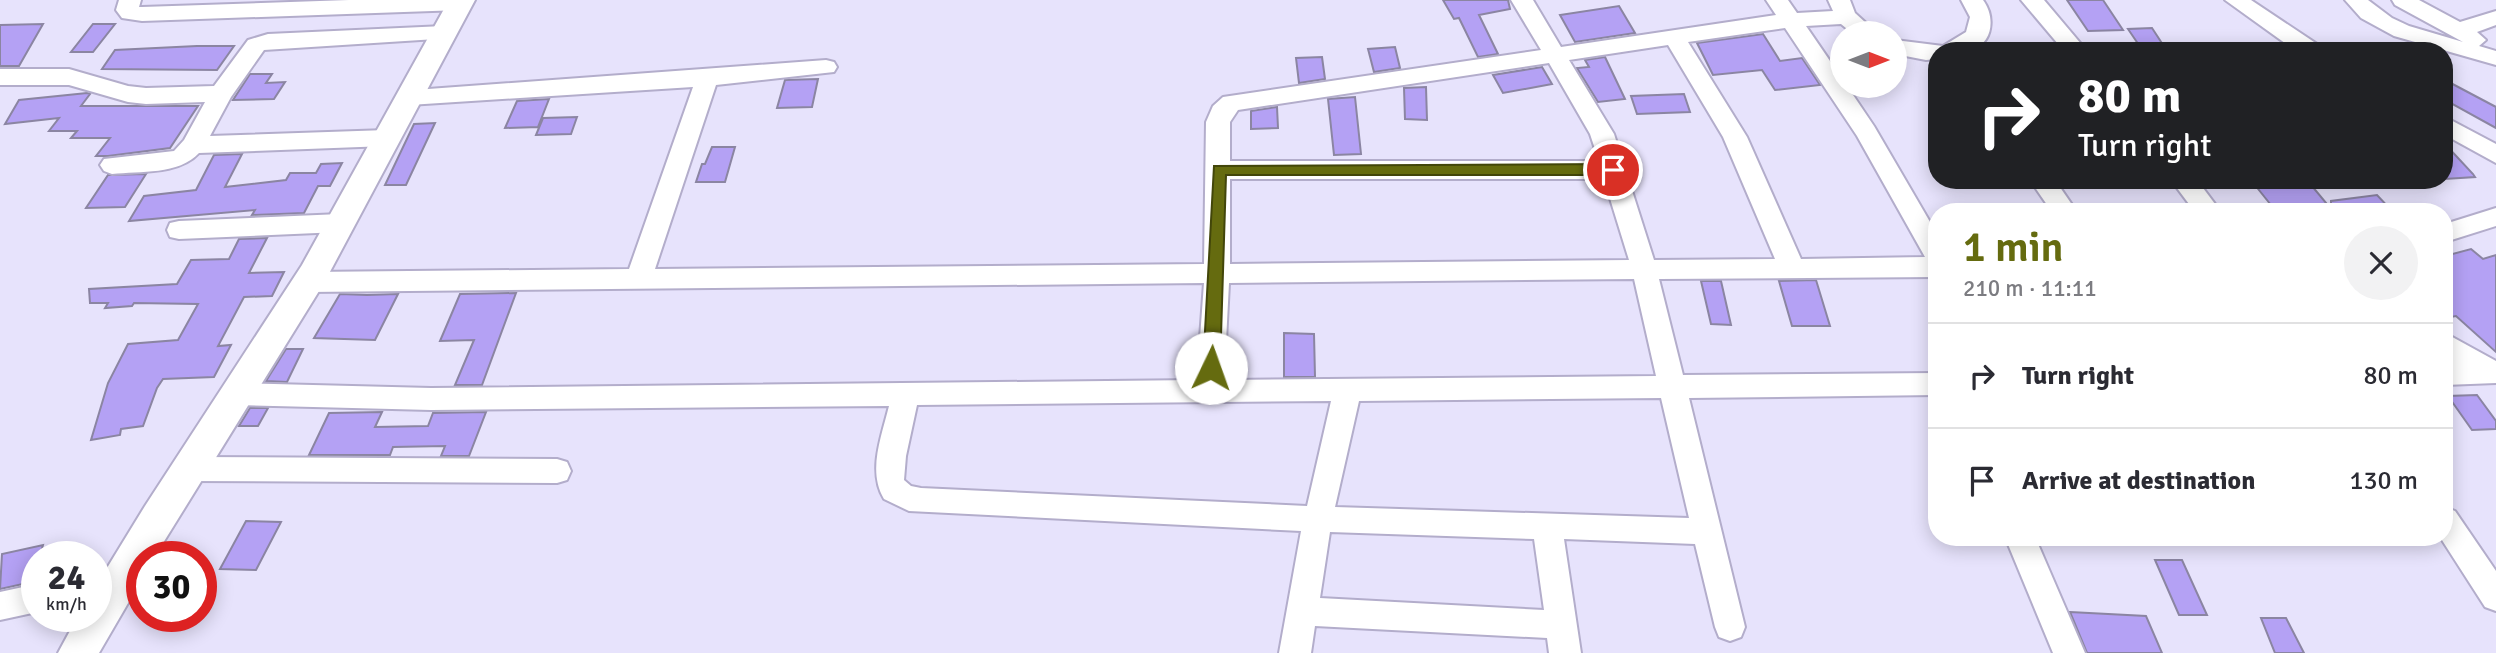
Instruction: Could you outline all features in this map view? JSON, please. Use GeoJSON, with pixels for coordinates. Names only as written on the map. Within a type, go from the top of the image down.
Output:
{"type":"FeatureCollection","features":[{"type":"Feature","properties":{"kind":"street"},"geometry":{"type":"LineString","coordinates":[[130,0],[127,10],[130,13],[142,14],[461,2]]}},
{"type":"Feature","properties":{"kind":"street"},"geometry":{"type":"LineString","coordinates":[[1522,0],[1602,134],[1644,269],[1730,627]]}},
{"type":"Feature","properties":{"kind":"street"},"geometry":{"type":"LineString","coordinates":[[1777,0],[1866,132],[1928,240]]}},
{"type":"Feature","properties":{"kind":"street"},"geometry":{"type":"LineString","coordinates":[[1970,42],[1979,33],[1981,19],[1972,0]]}},
{"type":"Feature","properties":{"kind":"street"},"geometry":{"type":"LineString","coordinates":[[2032,0],[2068,42]]}},
{"type":"Feature","properties":{"kind":"street"},"geometry":{"type":"LineString","coordinates":[[2236,0],[2291,42]]}},
{"type":"Feature","properties":{"kind":"street"},"geometry":{"type":"LineString","coordinates":[[2356,0],[2371,16],[2395,29],[2440,42]]}},
{"type":"Feature","properties":{"kind":"street"},"geometry":{"type":"LineString","coordinates":[[2403,0],[2456,31],[2496,50]]}},
{"type":"Feature","properties":{"kind":"street"},"geometry":{"type":"LineString","coordinates":[[112,576],[189,469],[308,282],[461,2]]}},
{"type":"Feature","properties":{"kind":"street"},"geometry":{"type":"LineString","coordinates":[[1210,391],[1217,273],[1218,122],[1221,112],[1231,103],[1791,20],[1843,8],[1855,21]]}},
{"type":"Feature","properties":{"kind":"street"},"geometry":{"type":"LineString","coordinates":[[2456,31],[2496,18]]}},
{"type":"Feature","properties":{"kind":"street"},"geometry":{"type":"LineString","coordinates":[[112,165],[182,157],[193,145],[221,94],[256,45],[268,41],[444,33]]}},
{"type":"Feature","properties":{"kind":"street"},"geometry":{"type":"LineString","coordinates":[[1674,37],[1735,138],[1791,268]]}},
{"type":"Feature","properties":{"kind":"street"},"geometry":{"type":"LineString","coordinates":[[2453,46],[2496,58]]}},
{"type":"Feature","properties":{"kind":"street"},"geometry":{"type":"LineString","coordinates":[[1908,49],[1928,51]]}},
{"type":"Feature","properties":{"kind":"street"},"geometry":{"type":"LineString","coordinates":[[409,97],[707,78],[826,67]]}},
{"type":"Feature","properties":{"kind":"street"},"geometry":{"type":"LineString","coordinates":[[0,77],[69,77],[128,94],[146,96],[221,94]]}},
{"type":"Feature","properties":{"kind":"street"},"geometry":{"type":"LineString","coordinates":[[639,278],[707,78]]}},
{"type":"Feature","properties":{"kind":"street"},"geometry":{"type":"LineString","coordinates":[[2453,134],[2496,155]]}},
{"type":"Feature","properties":{"kind":"street"},"geometry":{"type":"LineString","coordinates":[[193,145],[387,138]]}},
{"type":"Feature","properties":{"kind":"street"},"geometry":{"type":"LineString","coordinates":[[1219,170],[1613,170]]}},
{"type":"Feature","properties":{"kind":"street"},"geometry":{"type":"LineString","coordinates":[[2190,189],[2202,203]]}},
{"type":"Feature","properties":{"kind":"street"},"geometry":{"type":"LineString","coordinates":[[2453,230],[2496,217]]}},
{"type":"Feature","properties":{"kind":"street"},"geometry":{"type":"LineString","coordinates":[[179,230],[340,223]]}},
{"type":"Feature","properties":{"kind":"street"},"geometry":{"type":"LineString","coordinates":[[308,282],[1928,267]]}},
{"type":"Feature","properties":{"kind":"street"},"geometry":{"type":"LineString","coordinates":[[2453,349],[2491,372]]}},
{"type":"Feature","properties":{"kind":"street"},"geometry":{"type":"LineString","coordinates":[[2453,374],[2491,372]]}},
{"type":"Feature","properties":{"kind":"street"},"geometry":{"type":"LineString","coordinates":[[237,394],[431,400],[1348,388],[1377,391],[1928,384]]}},
{"type":"Feature","properties":{"kind":"street"},"geometry":{"type":"LineString","coordinates":[[1295,653],[1318,519],[1348,388]]}},
{"type":"Feature","properties":{"kind":"street"},"geometry":{"type":"LineString","coordinates":[[905,395],[890,473],[891,487],[901,496],[920,501],[1318,519],[1707,531]]}},
{"type":"Feature","properties":{"kind":"street"},"geometry":{"type":"LineString","coordinates":[[189,469],[556,471]]}},
{"type":"Feature","properties":{"kind":"street"},"geometry":{"type":"LineString","coordinates":[[1302,611],[1563,639],[1547,526]]}},
{"type":"Feature","properties":{"kind":"street"},"geometry":{"type":"LineString","coordinates":[[2453,529],[2487,569],[2496,597]]}},
{"type":"Feature","properties":{"kind":"street"},"geometry":{"type":"LineString","coordinates":[[2024,546],[2070,653]]}},
{"type":"Feature","properties":{"kind":"street"},"geometry":{"type":"LineString","coordinates":[[0,606],[21,601]]}},
{"type":"Feature","properties":{"kind":"street"},"geometry":{"type":"LineString","coordinates":[[78,653],[87,632]]}},
{"type":"Feature","properties":{"kind":"building"},"geometry":{"type":"Polygon","coordinates":[[[1443,0],[1508,0],[1510,9],[1479,15],[1498,54],[1478,57],[1459,18],[1454,19],[1443,0]]]}},
{"type":"Feature","properties":{"kind":"building"},"geometry":{"type":"Polygon","coordinates":[[[2067,0],[2103,0],[2123,30],[2088,31],[2067,0]]]}},
{"type":"Feature","properties":{"kind":"building"},"geometry":{"type":"Polygon","coordinates":[[[1619,6],[1635,33],[1575,42],[1560,15],[1619,6]]]}},
{"type":"Feature","properties":{"kind":"building"},"geometry":{"type":"Polygon","coordinates":[[[43,24],[19,66],[0,66],[0,25],[43,24]]]}},
{"type":"Feature","properties":{"kind":"building"},"geometry":{"type":"Polygon","coordinates":[[[93,24],[115,24],[93,52],[71,52],[93,24]]]}},
{"type":"Feature","properties":{"kind":"building"},"geometry":{"type":"Polygon","coordinates":[[[2152,28],[2161,42],[2137,42],[2128,29],[2152,28]]]}},
{"type":"Feature","properties":{"kind":"building"},"geometry":{"type":"Polygon","coordinates":[[[1763,34],[1780,61],[1802,58],[1820,85],[1775,90],[1762,70],[1713,75],[1697,43],[1763,34]]]}},
{"type":"Feature","properties":{"kind":"building"},"geometry":{"type":"Polygon","coordinates":[[[234,46],[217,70],[102,69],[115,50],[234,46]]]}},
{"type":"Feature","properties":{"kind":"building"},"geometry":{"type":"Polygon","coordinates":[[[1395,47],[1400,68],[1374,72],[1368,49],[1395,47]]]}},
{"type":"Feature","properties":{"kind":"building"},"geometry":{"type":"Polygon","coordinates":[[[1322,57],[1325,79],[1299,83],[1296,58],[1322,57]]]}},
{"type":"Feature","properties":{"kind":"building"},"geometry":{"type":"Polygon","coordinates":[[[1605,57],[1625,99],[1598,102],[1577,68],[1589,67],[1585,60],[1605,57]]]}},
{"type":"Feature","properties":{"kind":"building"},"geometry":{"type":"Polygon","coordinates":[[[1542,67],[1552,84],[1503,93],[1493,75],[1542,67]]]}},
{"type":"Feature","properties":{"kind":"building"},"geometry":{"type":"Polygon","coordinates":[[[250,74],[272,74],[266,83],[285,82],[274,99],[233,100],[250,74]]]}},
{"type":"Feature","properties":{"kind":"building"},"geometry":{"type":"Polygon","coordinates":[[[818,79],[812,107],[777,108],[785,80],[818,79]]]}},
{"type":"Feature","properties":{"kind":"building"},"geometry":{"type":"Polygon","coordinates":[[[2453,84],[2496,107],[2496,128],[2453,104],[2453,84]]]}},
{"type":"Feature","properties":{"kind":"building"},"geometry":{"type":"Polygon","coordinates":[[[1426,87],[1427,120],[1405,119],[1404,88],[1426,87]]]}},
{"type":"Feature","properties":{"kind":"building"},"geometry":{"type":"Polygon","coordinates":[[[90,94],[81,106],[198,106],[170,148],[108,156],[96,156],[110,138],[71,138],[77,131],[49,131],[59,118],[5,124],[19,100],[90,94]]]}},
{"type":"Feature","properties":{"kind":"building"},"geometry":{"type":"Polygon","coordinates":[[[1684,94],[1690,112],[1637,114],[1631,96],[1684,94]]]}},
{"type":"Feature","properties":{"kind":"building"},"geometry":{"type":"Polygon","coordinates":[[[1355,97],[1361,154],[1334,155],[1328,99],[1355,97]]]}},
{"type":"Feature","properties":{"kind":"building"},"geometry":{"type":"Polygon","coordinates":[[[549,99],[538,127],[505,128],[517,101],[549,99]]]}},
{"type":"Feature","properties":{"kind":"building"},"geometry":{"type":"Polygon","coordinates":[[[1277,107],[1278,128],[1251,129],[1251,111],[1277,107]]]}},
{"type":"Feature","properties":{"kind":"building"},"geometry":{"type":"Polygon","coordinates":[[[577,117],[571,134],[536,135],[543,118],[577,117]]]}},
{"type":"Feature","properties":{"kind":"building"},"geometry":{"type":"Polygon","coordinates":[[[435,123],[406,185],[385,185],[414,124],[435,123]]]}},
{"type":"Feature","properties":{"kind":"building"},"geometry":{"type":"Polygon","coordinates":[[[712,147],[735,147],[725,182],[696,182],[702,164],[705,164],[712,147]]]}},
{"type":"Feature","properties":{"kind":"building"},"geometry":{"type":"Polygon","coordinates":[[[2453,153],[2473,174],[2475,177],[2453,178],[2453,153]]]}},
{"type":"Feature","properties":{"kind":"building"},"geometry":{"type":"Polygon","coordinates":[[[242,154],[225,187],[286,180],[290,173],[316,173],[321,164],[342,163],[330,186],[318,186],[304,213],[252,215],[255,210],[129,221],[144,196],[196,190],[214,155],[242,154]]]}},
{"type":"Feature","properties":{"kind":"building"},"geometry":{"type":"Polygon","coordinates":[[[146,174],[125,207],[86,208],[108,175],[146,174]]]}},
{"type":"Feature","properties":{"kind":"building"},"geometry":{"type":"Polygon","coordinates":[[[2258,189],[2314,189],[2326,203],[2269,203],[2258,189]]]}},
{"type":"Feature","properties":{"kind":"building"},"geometry":{"type":"Polygon","coordinates":[[[2377,195],[2385,203],[2331,203],[2331,201],[2377,195]]]}},
{"type":"Feature","properties":{"kind":"building"},"geometry":{"type":"Polygon","coordinates":[[[267,238],[249,273],[284,272],[272,296],[244,297],[218,346],[231,345],[214,377],[163,379],[143,426],[121,429],[120,435],[91,440],[108,383],[128,344],[178,340],[198,304],[134,303],[132,306],[105,308],[108,303],[90,303],[89,289],[177,284],[191,260],[229,259],[239,239],[267,238]]]}},
{"type":"Feature","properties":{"kind":"building"},"geometry":{"type":"Polygon","coordinates":[[[2471,249],[2483,259],[2496,255],[2496,352],[2456,316],[2453,317],[2453,254],[2471,249]]]}},
{"type":"Feature","properties":{"kind":"building"},"geometry":{"type":"Polygon","coordinates":[[[1816,280],[1830,326],[1792,326],[1779,281],[1816,280]]]}},
{"type":"Feature","properties":{"kind":"building"},"geometry":{"type":"Polygon","coordinates":[[[1701,281],[1721,281],[1731,325],[1711,324],[1701,281]]]}},
{"type":"Feature","properties":{"kind":"building"},"geometry":{"type":"Polygon","coordinates":[[[516,293],[482,385],[455,385],[474,340],[440,341],[460,294],[516,293]]]}},
{"type":"Feature","properties":{"kind":"building"},"geometry":{"type":"Polygon","coordinates":[[[340,294],[398,294],[375,340],[314,338],[340,294]]]}},
{"type":"Feature","properties":{"kind":"building"},"geometry":{"type":"Polygon","coordinates":[[[1284,333],[1314,334],[1315,377],[1284,377],[1284,333]]]}},
{"type":"Feature","properties":{"kind":"building"},"geometry":{"type":"Polygon","coordinates":[[[286,349],[303,349],[287,382],[266,381],[286,349]]]}},
{"type":"Feature","properties":{"kind":"building"},"geometry":{"type":"Polygon","coordinates":[[[2477,395],[2496,421],[2496,429],[2472,430],[2453,403],[2453,396],[2477,395]]]}},
{"type":"Feature","properties":{"kind":"building"},"geometry":{"type":"Polygon","coordinates":[[[250,408],[268,408],[258,426],[239,426],[250,408]]]}},
{"type":"Feature","properties":{"kind":"building"},"geometry":{"type":"Polygon","coordinates":[[[382,412],[375,427],[428,426],[433,413],[486,412],[469,456],[441,456],[445,446],[393,447],[390,455],[309,455],[329,413],[382,412]]]}},
{"type":"Feature","properties":{"kind":"building"},"geometry":{"type":"Polygon","coordinates":[[[246,521],[281,522],[256,570],[220,569],[246,521]]]}},
{"type":"Feature","properties":{"kind":"building"},"geometry":{"type":"Polygon","coordinates":[[[21,550],[21,584],[0,589],[2,554],[21,550]]]}},
{"type":"Feature","properties":{"kind":"building"},"geometry":{"type":"Polygon","coordinates":[[[2155,560],[2182,560],[2207,615],[2179,615],[2155,560]]]}},
{"type":"Feature","properties":{"kind":"building"},"geometry":{"type":"Polygon","coordinates":[[[2070,612],[2146,616],[2162,653],[2087,653],[2070,612]]]}},
{"type":"Feature","properties":{"kind":"building"},"geometry":{"type":"Polygon","coordinates":[[[2261,618],[2286,618],[2304,653],[2275,653],[2261,618]]]}},
{"type":"Feature","properties":{"kind":"route"},"geometry":{"type":"LineString","coordinates":[[1211,368],[1217,273],[1219,170],[1613,170]]}}]}
